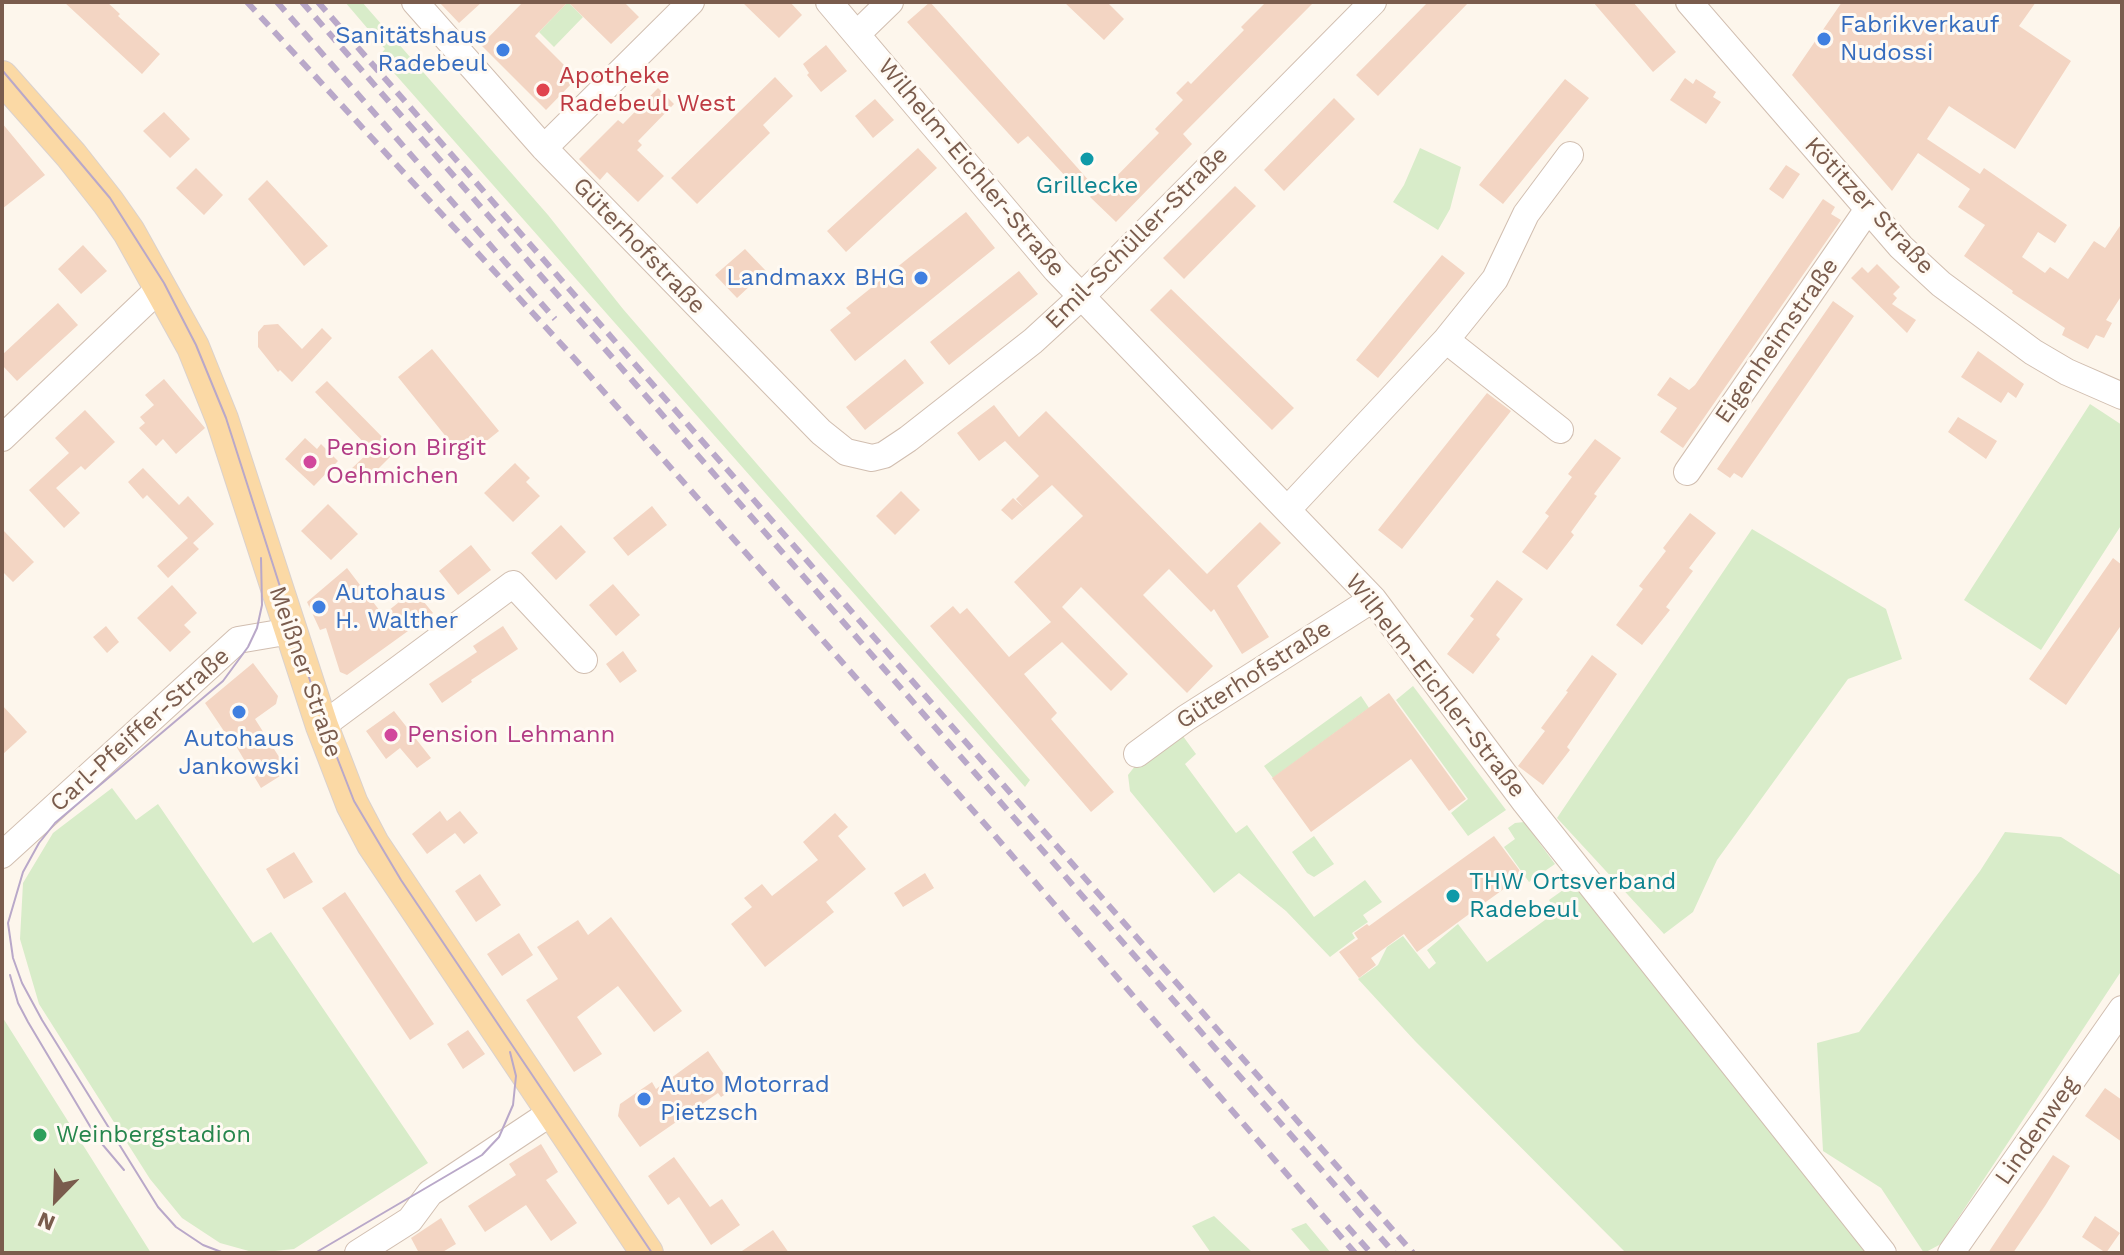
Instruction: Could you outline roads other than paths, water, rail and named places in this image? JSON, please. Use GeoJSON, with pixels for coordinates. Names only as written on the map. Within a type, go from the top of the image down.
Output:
{"type":"FeatureCollection","features":[{"type":"Feature","properties":{"kind":"main road","name":"Meißner Straße"},"geometry":{"type":"LineString","coordinates":[[5,85],[108,202],[161,287],[193,347],[222,419],[322,726],[352,804],[373,844],[647,1253]]}},
{"type":"Feature","properties":{"kind":"street","name":"Güterhofstraße"},"geometry":{"type":"LineString","coordinates":[[415,2],[544,148],[821,432],[846,452],[872,458],[884,455]]}},
{"type":"Feature","properties":{"kind":"street"},"geometry":{"type":"LineString","coordinates":[[544,148],[691,2]]}},
{"type":"Feature","properties":{"kind":"street","name":"Wilhelm-Eichler-Straße"},"geometry":{"type":"LineString","coordinates":[[829,2],[1081,297],[1373,599],[1534,813],[1883,1253]]}},
{"type":"Feature","properties":{"kind":"street"},"geometry":{"type":"LineString","coordinates":[[857,34],[890,2]]}},
{"type":"Feature","properties":{"kind":"street","name":"Emil-Schüller-Straße"},"geometry":{"type":"LineString","coordinates":[[884,455],[1033,341],[1081,297],[1373,2]]}},
{"type":"Feature","properties":{"kind":"street","name":"Kötitzer Straße"},"geometry":{"type":"LineString","coordinates":[[1689,2],[1901,247],[1941,284],[2067,372],[2122,396]]}},
{"type":"Feature","properties":{"kind":"street"},"geometry":{"type":"LineString","coordinates":[[1288,509],[1446,340],[1495,279],[1526,214],[1570,155]]}},
{"type":"Feature","properties":{"kind":"street","name":"Eigenheimstraße"},"geometry":{"type":"LineString","coordinates":[[1687,472],[1868,209]]}},
{"type":"Feature","properties":{"kind":"street"},"geometry":{"type":"LineString","coordinates":[[2,438],[161,287]]}},
{"type":"Feature","properties":{"kind":"street"},"geometry":{"type":"LineString","coordinates":[[1446,340],[1560,430]]}},
{"type":"Feature","properties":{"kind":"street"},"geometry":{"type":"LineString","coordinates":[[322,726],[513,584],[584,660]]}},
{"type":"Feature","properties":{"kind":"street","name":"Güterhofstraße"},"geometry":{"type":"LineString","coordinates":[[1137,754],[1186,718],[1373,599]]}},
{"type":"Feature","properties":{"kind":"street","name":"Carl-Pfeiffer-Straße"},"geometry":{"type":"LineString","coordinates":[[2,855],[238,640],[291,631]]}},
{"type":"Feature","properties":{"kind":"street","name":"Lindenweg"},"geometry":{"type":"LineString","coordinates":[[1951,1253],[2122,1009]]}},
{"type":"Feature","properties":{"kind":"street"},"geometry":{"type":"LineString","coordinates":[[358,1253],[410,1220],[430,1193],[552,1112]]}},
{"type":"Feature","properties":{"kind":"tram line"},"geometry":{"type":"LineString","coordinates":[[2,70],[110,198],[164,283],[196,345],[226,418],[324,724],[354,801],[401,880],[652,1253]]}},
{"type":"Feature","properties":{"kind":"tram line"},"geometry":{"type":"LineString","coordinates":[[224,1253],[203,1245],[176,1227],[158,1207],[22,983],[13,958],[8,923],[23,872],[39,843],[55,823],[223,681],[248,647],[257,628],[262,605],[261,558]]}},
{"type":"Feature","properties":{"kind":"tram line"},"geometry":{"type":"LineString","coordinates":[[10,975],[18,1003],[28,1022],[97,1138],[124,1170]]}},
{"type":"Feature","properties":{"kind":"tram line"},"geometry":{"type":"LineString","coordinates":[[315,1253],[482,1155],[499,1137],[513,1105],[516,1076],[510,1052]]}},
{"type":"Feature","properties":{"kind":"railway"},"geometry":{"type":"LineString","coordinates":[[247,2],[574,358],[984,823],[1355,1253]]}},
{"type":"Feature","properties":{"kind":"railway"},"geometry":{"type":"LineString","coordinates":[[277,2],[555,319]]}},
{"type":"Feature","properties":{"kind":"railway"},"geometry":{"type":"LineString","coordinates":[[302,2],[1394,1253]]}},
{"type":"Feature","properties":{"kind":"railway"},"geometry":{"type":"LineString","coordinates":[[318,2],[1413,1253]]}},
{"type":"Feature","properties":{"kind":"railway"},"geometry":{"type":"LineString","coordinates":[[1347,1226],[1371,1253]]}},
{"type":"Feature","properties":{"kind":"place","name":"Fabrikverkauf Nudossi"},"geometry":{"type":"Point","coordinates":[1824,39]}},
{"type":"Feature","properties":{"kind":"place","name":"Sanitätshaus Radebeul"},"geometry":{"type":"Point","coordinates":[503,50]}},
{"type":"Feature","properties":{"kind":"place","name":"Apotheke Radebeul West"},"geometry":{"type":"Point","coordinates":[543,90]}},
{"type":"Feature","properties":{"kind":"place","name":"Grillecke"},"geometry":{"type":"Point","coordinates":[1087,159]}},
{"type":"Feature","properties":{"kind":"place","name":"Landmaxx BHG"},"geometry":{"type":"Point","coordinates":[921,278]}},
{"type":"Feature","properties":{"kind":"place","name":"Pension Birgit Oehmichen"},"geometry":{"type":"Point","coordinates":[310,462]}},
{"type":"Feature","properties":{"kind":"place","name":"Autohaus H. Walther"},"geometry":{"type":"Point","coordinates":[319,607]}},
{"type":"Feature","properties":{"kind":"place","name":"Autohaus Jankowski"},"geometry":{"type":"Point","coordinates":[239,712]}},
{"type":"Feature","properties":{"kind":"place","name":"Pension Lehmann"},"geometry":{"type":"Point","coordinates":[391,735]}},
{"type":"Feature","properties":{"kind":"place","name":"THW Ortsverband Radebeul"},"geometry":{"type":"Point","coordinates":[1453,896]}},
{"type":"Feature","properties":{"kind":"place","name":"Auto Motorrad Pietzsch"},"geometry":{"type":"Point","coordinates":[644,1099]}},
{"type":"Feature","properties":{"kind":"place","name":"Weinbergstadion"},"geometry":{"type":"Point","coordinates":[40,1135]}}]}
